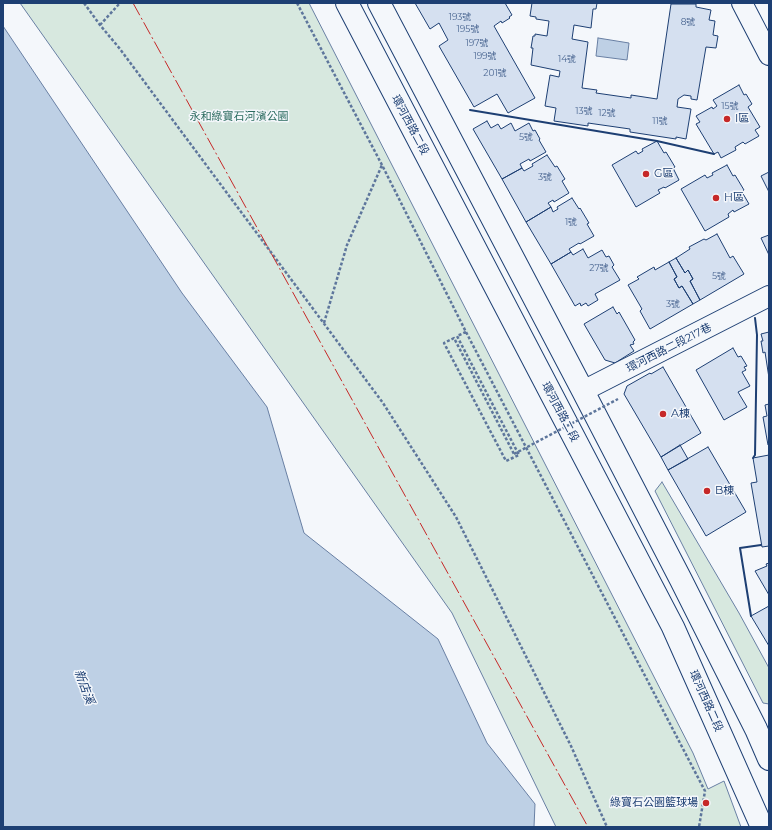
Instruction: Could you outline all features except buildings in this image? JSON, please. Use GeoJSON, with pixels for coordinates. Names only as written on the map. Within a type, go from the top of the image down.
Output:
{"type":"FeatureCollection","features":[{"type":"Feature","properties":{"kind":"main road","name":"環河西路二段"},"geometry":{"type":"LineString","coordinates":[[347,3],[673,627],[762,827]]}},
{"type":"Feature","properties":{"kind":"main road"},"geometry":{"type":"LineString","coordinates":[[379,3],[583,391],[753,722],[769,759]]}},
{"type":"Feature","properties":{"kind":"lane"},"geometry":{"type":"LineString","coordinates":[[742,3],[769,55]]}},
{"type":"Feature","properties":{"kind":"lane","name":"環河西路二段217巷"},"geometry":{"type":"LineString","coordinates":[[583,391],[762,300]]}},
{"type":"Feature","properties":{"kind":"path"},"geometry":{"type":"LineString","coordinates":[[84,3],[100,25],[120,48],[383,403],[456,517],[571,746],[608,827]]}},
{"type":"Feature","properties":{"kind":"path"},"geometry":{"type":"LineString","coordinates":[[100,25],[120,3]]}},
{"type":"Feature","properties":{"kind":"path"},"geometry":{"type":"LineString","coordinates":[[296,3],[382,166],[466,332],[705,791],[699,827]]}},
{"type":"Feature","properties":{"kind":"path"},"geometry":{"type":"LineString","coordinates":[[324,324],[347,245],[382,166]]}},
{"type":"Feature","properties":{"kind":"path"},"geometry":{"type":"LineString","coordinates":[[466,332],[457,336],[519,454],[506,461],[444,343],[454,338],[514,454],[618,399]]}},
{"type":"Feature","properties":{"kind":"green space","name":"永和綠寶石河濱公園"},"geometry":{"type":"Polygon","coordinates":[[[20,3],[309,3],[693,753],[708,789],[724,781],[741,827],[556,827],[452,613],[20,3]]]}},
{"type":"Feature","properties":{"kind":"green space"},"geometry":{"type":"Polygon","coordinates":[[[662,482],[739,613],[769,668],[769,704],[763,703],[655,491],[662,482]]]}},
{"type":"Feature","properties":{"kind":"water","name":"新店溪"},"geometry":{"type":"Polygon","coordinates":[[[3,26],[182,293],[267,407],[304,533],[438,639],[487,743],[535,804],[534,827],[3,827],[3,26]]]}},
{"type":"Feature","properties":{"kind":"water"},"geometry":{"type":"Polygon","coordinates":[[[598,38],[629,43],[627,60],[596,56],[598,38]]]}},
{"type":"Feature","properties":{"kind":"wall"},"geometry":{"type":"LineString","coordinates":[[470,110],[657,141],[714,154]]}},
{"type":"Feature","properties":{"kind":"wall"},"geometry":{"type":"LineString","coordinates":[[753,458],[755,455],[757,335],[755,318]]}},
{"type":"Feature","properties":{"kind":"wall"},"geometry":{"type":"LineString","coordinates":[[751,616],[740,548],[761,545]]}},
{"type":"Feature","properties":{"kind":"power"},"geometry":{"type":"LineString","coordinates":[[133,3],[588,827]]}},
{"type":"Feature","properties":{"kind":"place","name":"I區"},"geometry":{"type":"Point","coordinates":[727,119]}},
{"type":"Feature","properties":{"kind":"place","name":"G區"},"geometry":{"type":"Point","coordinates":[646,174]}},
{"type":"Feature","properties":{"kind":"place","name":"H區"},"geometry":{"type":"Point","coordinates":[716,198]}},
{"type":"Feature","properties":{"kind":"place","name":"A棟"},"geometry":{"type":"Point","coordinates":[663,414]}},
{"type":"Feature","properties":{"kind":"place","name":"B棟"},"geometry":{"type":"Point","coordinates":[707,491]}},
{"type":"Feature","properties":{"kind":"place","name":"綠寶石公園籃球場"},"geometry":{"type":"Point","coordinates":[706,803]}}]}
